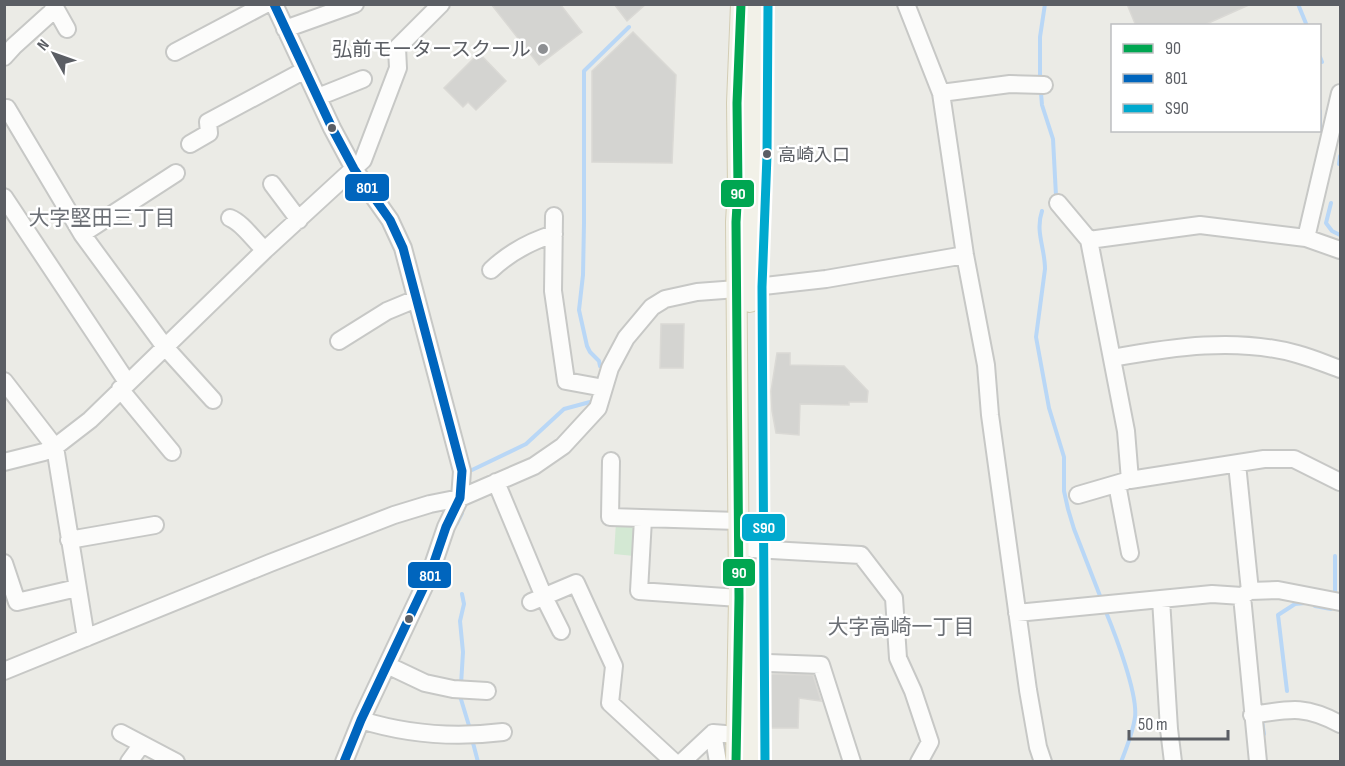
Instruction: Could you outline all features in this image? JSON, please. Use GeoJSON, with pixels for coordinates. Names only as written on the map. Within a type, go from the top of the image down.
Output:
{"type":"FeatureCollection","features":[{"type":"Feature","properties":{"kind":"main road"},"geometry":{"type":"LineString","coordinates":[[736,762],[744,736],[745,662],[752,549],[737,103],[741,4]]}},
{"type":"Feature","properties":{"kind":"main road"},"geometry":{"type":"LineString","coordinates":[[745,662],[739,598],[738,521],[744,288],[755,155],[756,4]]}},
{"type":"Feature","properties":{"kind":"main road"},"geometry":{"type":"LineString","coordinates":[[744,736],[753,762]]}},
{"type":"Feature","properties":{"kind":"street"},"geometry":{"type":"LineString","coordinates":[[175,52],[267,4]]}},
{"type":"Feature","properties":{"kind":"street"},"geometry":{"type":"LineString","coordinates":[[273,4],[354,169],[390,220],[402,248],[462,471],[460,498],[446,527],[430,574],[361,720],[344,762]]}},
{"type":"Feature","properties":{"kind":"street"},"geometry":{"type":"LineString","coordinates":[[285,29],[355,4]]}},
{"type":"Feature","properties":{"kind":"street"},"geometry":{"type":"LineString","coordinates":[[4,462],[55,447],[90,420],[265,250],[363,160],[398,68],[397,48],[441,4]]}},
{"type":"Feature","properties":{"kind":"street"},"geometry":{"type":"LineString","coordinates":[[906,4],[941,93],[965,255],[984,354],[991,425],[1017,613],[1038,747],[1043,762]]}},
{"type":"Feature","properties":{"kind":"street"},"geometry":{"type":"LineString","coordinates":[[4,57],[54,7],[67,29]]}},
{"type":"Feature","properties":{"kind":"street"},"geometry":{"type":"LineString","coordinates":[[189,144],[209,133],[208,122],[305,70]]}},
{"type":"Feature","properties":{"kind":"street"},"geometry":{"type":"LineString","coordinates":[[318,97],[363,79]]}},
{"type":"Feature","properties":{"kind":"street"},"geometry":{"type":"LineString","coordinates":[[941,93],[1010,84],[1044,85]]}},
{"type":"Feature","properties":{"kind":"street"},"geometry":{"type":"LineString","coordinates":[[1306,238],[1337,125],[1341,93]]}},
{"type":"Feature","properties":{"kind":"street"},"geometry":{"type":"LineString","coordinates":[[7,108],[82,234],[165,347],[213,400]]}},
{"type":"Feature","properties":{"kind":"street"},"geometry":{"type":"LineString","coordinates":[[82,234],[176,173]]}},
{"type":"Feature","properties":{"kind":"street"},"geometry":{"type":"LineString","coordinates":[[272,184],[299,220]]}},
{"type":"Feature","properties":{"kind":"street"},"geometry":{"type":"LineString","coordinates":[[4,197],[124,386],[172,452]]}},
{"type":"Feature","properties":{"kind":"street"},"geometry":{"type":"LineString","coordinates":[[1058,203],[1089,240],[1126,431],[1123,482],[1130,553]]}},
{"type":"Feature","properties":{"kind":"street"},"geometry":{"type":"LineString","coordinates":[[554,216],[553,291],[566,381],[604,388]]}},
{"type":"Feature","properties":{"kind":"street"},"geometry":{"type":"LineString","coordinates":[[230,218],[238,221],[252,239],[265,250]]}},
{"type":"Feature","properties":{"kind":"street"},"geometry":{"type":"LineString","coordinates":[[1089,240],[1200,225],[1306,238],[1341,250]]}},
{"type":"Feature","properties":{"kind":"street"},"geometry":{"type":"LineString","coordinates":[[491,270],[503,259],[537,239],[554,234]]}},
{"type":"Feature","properties":{"kind":"street"},"geometry":{"type":"LineString","coordinates":[[4,671],[270,563],[394,516],[430,504],[460,498],[534,466],[563,446],[598,408],[610,368],[626,338],[652,307],[665,298],[683,294],[826,279],[965,255]]}},
{"type":"Feature","properties":{"kind":"street"},"geometry":{"type":"LineString","coordinates":[[339,341],[387,311],[416,298]]}},
{"type":"Feature","properties":{"kind":"street"},"geometry":{"type":"LineString","coordinates":[[1112,358],[1168,348],[1211,345],[1252,346],[1296,354],[1341,369]]}},
{"type":"Feature","properties":{"kind":"street"},"geometry":{"type":"LineString","coordinates":[[6,387],[55,447],[86,638]]}},
{"type":"Feature","properties":{"kind":"street"},"geometry":{"type":"LineString","coordinates":[[1078,495],[1123,482],[1264,459],[1294,459],[1341,482]]}},
{"type":"Feature","properties":{"kind":"street"},"geometry":{"type":"LineString","coordinates":[[611,461],[610,517],[738,521]]}},
{"type":"Feature","properties":{"kind":"street"},"geometry":{"type":"LineString","coordinates":[[1237,464],[1252,715],[1258,762]]}},
{"type":"Feature","properties":{"kind":"street"},"geometry":{"type":"LineString","coordinates":[[496,482],[538,600],[561,631]]}},
{"type":"Feature","properties":{"kind":"street"},"geometry":{"type":"LineString","coordinates":[[643,519],[639,591],[739,598]]}},
{"type":"Feature","properties":{"kind":"street"},"geometry":{"type":"LineString","coordinates":[[69,540],[155,525]]}},
{"type":"Feature","properties":{"kind":"street"},"geometry":{"type":"LineString","coordinates":[[752,549],[861,555],[894,598],[898,658],[913,691],[930,742],[919,762]]}},
{"type":"Feature","properties":{"kind":"street"},"geometry":{"type":"LineString","coordinates":[[4,563],[17,602],[77,588]]}},
{"type":"Feature","properties":{"kind":"street"},"geometry":{"type":"LineString","coordinates":[[538,600],[576,583],[614,666],[610,703],[674,762]]}},
{"type":"Feature","properties":{"kind":"street"},"geometry":{"type":"LineString","coordinates":[[1017,613],[1161,598],[1246,594],[1278,590],[1341,602]]}},
{"type":"Feature","properties":{"kind":"street"},"geometry":{"type":"LineString","coordinates":[[1161,598],[1168,729],[1173,762]]}},
{"type":"Feature","properties":{"kind":"street"},"geometry":{"type":"LineString","coordinates":[[745,662],[821,665],[852,762]]}},
{"type":"Feature","properties":{"kind":"street"},"geometry":{"type":"LineString","coordinates":[[387,665],[425,683],[461,690],[487,691]]}},
{"type":"Feature","properties":{"kind":"street"},"geometry":{"type":"LineString","coordinates":[[1252,715],[1294,709],[1323,715],[1341,724]]}},
{"type":"Feature","properties":{"kind":"street"},"geometry":{"type":"LineString","coordinates":[[361,720],[414,734],[472,735],[503,732]]}},
{"type":"Feature","properties":{"kind":"street"},"geometry":{"type":"LineString","coordinates":[[121,733],[176,762]]}},
{"type":"Feature","properties":{"kind":"street"},"geometry":{"type":"LineString","coordinates":[[682,762],[713,734],[744,736]]}},
{"type":"Feature","properties":{"kind":"street"},"geometry":{"type":"LineString","coordinates":[[713,734],[718,762]]}},
{"type":"Feature","properties":{"kind":"street"},"geometry":{"type":"LineString","coordinates":[[129,762],[142,744]]}},
{"type":"Feature","properties":{"kind":"green space"},"geometry":{"type":"Polygon","coordinates":[[[616,522],[637,524],[634,556],[614,554],[616,522]]]}},
{"type":"Feature","properties":{"kind":"building","name":"弘前モータースクール"},"geometry":{"type":"Polygon","coordinates":[[[491,4],[560,4],[582,32],[539,65],[491,4]]]}},
{"type":"Feature","properties":{"kind":"building"},"geometry":{"type":"Polygon","coordinates":[[[614,4],[646,4],[627,21],[614,4]]]}},
{"type":"Feature","properties":{"kind":"building"},"geometry":{"type":"Polygon","coordinates":[[[1127,4],[1251,4],[1206,24],[1135,24],[1127,4]]]}},
{"type":"Feature","properties":{"kind":"building"},"geometry":{"type":"Polygon","coordinates":[[[633,32],[676,75],[672,163],[592,162],[592,71],[633,32]]]}},
{"type":"Feature","properties":{"kind":"building"},"geometry":{"type":"Polygon","coordinates":[[[479,53],[506,81],[476,110],[468,102],[463,107],[444,88],[479,53]]]}},
{"type":"Feature","properties":{"kind":"building"},"geometry":{"type":"Polygon","coordinates":[[[661,324],[684,324],[683,368],[660,368],[661,324]]]}},
{"type":"Feature","properties":{"kind":"building"},"geometry":{"type":"Polygon","coordinates":[[[777,353],[790,353],[790,365],[844,366],[868,391],[867,402],[849,402],[849,405],[800,404],[799,435],[776,433],[771,391],[777,353]]]}},
{"type":"Feature","properties":{"kind":"building"},"geometry":{"type":"Polygon","coordinates":[[[768,674],[813,675],[821,701],[799,698],[798,728],[768,728],[768,674]]]}},
{"type":"Feature","properties":{"kind":"waterway"},"geometry":{"type":"LineString","coordinates":[[1040,76],[1040,37],[1045,4]]}},
{"type":"Feature","properties":{"kind":"waterway"},"geometry":{"type":"LineString","coordinates":[[1298,4],[1306,24]]}},
{"type":"Feature","properties":{"kind":"waterway"},"geometry":{"type":"LineString","coordinates":[[600,366],[599,361],[587,346],[579,310],[583,275],[584,71],[629,27]]}},
{"type":"Feature","properties":{"kind":"waterway"},"geometry":{"type":"LineString","coordinates":[[1041,93],[1042,105],[1053,139],[1056,196]]}},
{"type":"Feature","properties":{"kind":"waterway"},"geometry":{"type":"LineString","coordinates":[[1339,164],[1340,156]]}},
{"type":"Feature","properties":{"kind":"waterway"},"geometry":{"type":"LineString","coordinates":[[1331,203],[1326,223],[1332,231],[1340,235]]}},
{"type":"Feature","properties":{"kind":"waterway"},"geometry":{"type":"LineString","coordinates":[[1042,211],[1040,233],[1045,269],[1036,337],[1049,408],[1064,457],[1064,491],[1068,509],[1102,601]]}},
{"type":"Feature","properties":{"kind":"waterway"},"geometry":{"type":"LineString","coordinates":[[472,470],[526,444],[564,409],[590,402]]}},
{"type":"Feature","properties":{"kind":"waterway"},"geometry":{"type":"LineString","coordinates":[[457,523],[462,513]]}},
{"type":"Feature","properties":{"kind":"waterway"},"geometry":{"type":"LineString","coordinates":[[1335,556],[1335,593]]}},
{"type":"Feature","properties":{"kind":"waterway"},"geometry":{"type":"LineString","coordinates":[[461,685],[463,652],[460,621],[464,604],[462,594]]}},
{"type":"Feature","properties":{"kind":"waterway"},"geometry":{"type":"LineString","coordinates":[[1287,691],[1278,615],[1295,604],[1305,603]]}},
{"type":"Feature","properties":{"kind":"waterway"},"geometry":{"type":"LineString","coordinates":[[1315,606],[1331,609]]}},
{"type":"Feature","properties":{"kind":"waterway"},"geometry":{"type":"LineString","coordinates":[[1106,612],[1125,664],[1135,707],[1133,728],[1121,762]]}},
{"type":"Feature","properties":{"kind":"waterway"},"geometry":{"type":"LineString","coordinates":[[460,696],[470,729]]}},
{"type":"Feature","properties":{"kind":"waterway"},"geometry":{"type":"LineString","coordinates":[[1264,734],[1262,721],[1266,720]]}},
{"type":"Feature","properties":{"kind":"waterway"},"geometry":{"type":"LineString","coordinates":[[472,739],[478,762]]}},
{"type":"Feature","properties":{"kind":"transit line","name":"801"},"geometry":{"type":"LineString","coordinates":[[274,4],[332,128],[354,169],[390,220],[403,248],[462,471],[460,498],[446,527],[430,574],[361,720],[344,762]]}},
{"type":"Feature","properties":{"kind":"transit line","name":"90"},"geometry":{"type":"LineString","coordinates":[[736,762],[739,598],[736,222],[741,4]]}},
{"type":"Feature","properties":{"kind":"transit line","name":"S90"},"geometry":{"type":"LineString","coordinates":[[765,762],[762,287],[767,155],[768,4]]}},
{"type":"Feature","properties":{"kind":"place","name":"弘前モータースクール"},"geometry":{"type":"Point","coordinates":[543,49]}},
{"type":"Feature","properties":{"kind":"place","name":"高崎入口"},"geometry":{"type":"Point","coordinates":[767,154]}},
{"type":"Feature","properties":{"kind":"district","name":"大字堅田三丁目"},"geometry":{"type":"Point","coordinates":[102,218]}},
{"type":"Feature","properties":{"kind":"district","name":"大字高崎一丁目"},"geometry":{"type":"Point","coordinates":[901,627]}}]}
